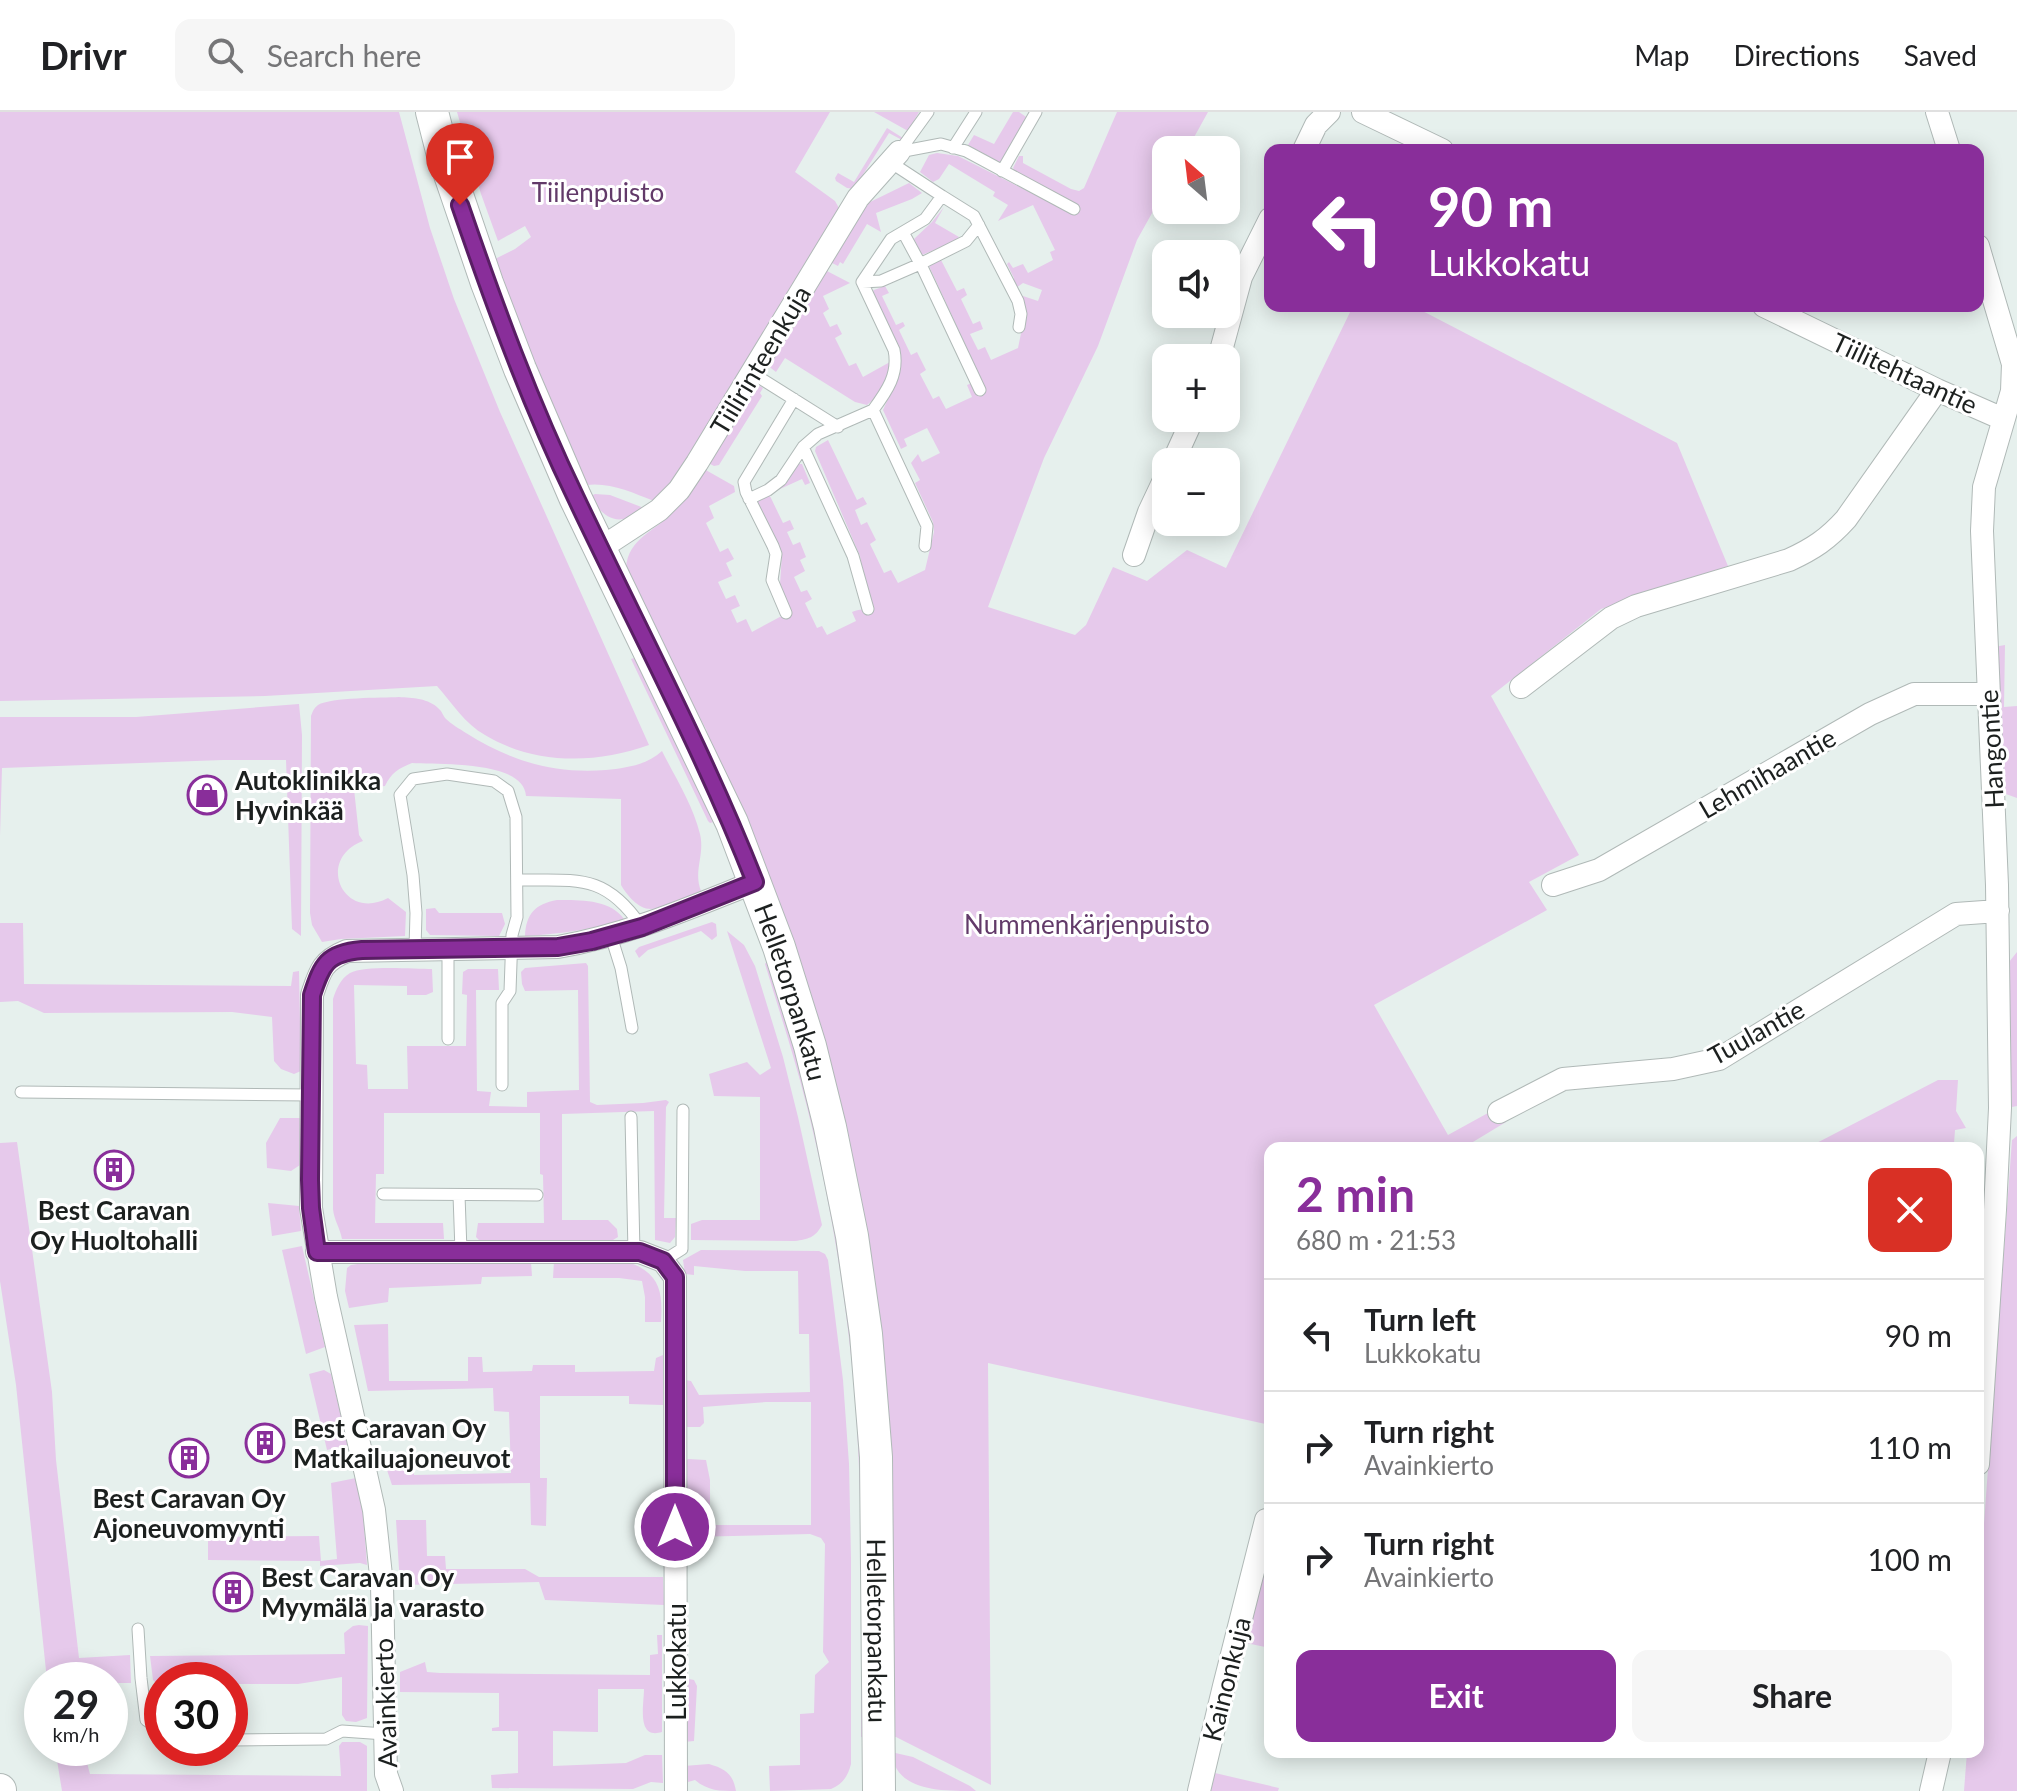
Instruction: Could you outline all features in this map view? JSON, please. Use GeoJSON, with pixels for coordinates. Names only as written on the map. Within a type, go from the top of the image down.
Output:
{"type":"FeatureCollection","features":[{"type":"Feature","properties":{"kind":"street","name":"Helletorpankatu"},"geometry":{"type":"LineString","coordinates":[[432,112],[442,151],[514,355],[575,497],[718,791],[779,947],[810,1046],[852,1236],[866,1334],[876,1457],[879,1791]]}},
{"type":"Feature","properties":{"kind":"street"},"geometry":{"type":"LineString","coordinates":[[1307,144],[1316,125],[1329,112]]}},
{"type":"Feature","properties":{"kind":"street"},"geometry":{"type":"LineString","coordinates":[[1363,112],[1430,144]]}},
{"type":"Feature","properties":{"kind":"street"},"geometry":{"type":"LineString","coordinates":[[1937,112],[1947,144]]}},
{"type":"Feature","properties":{"kind":"street","name":"Tiilirinteenkuja"},"geometry":{"type":"LineString","coordinates":[[601,548],[659,510],[679,490],[855,204],[894,157]]}},
{"type":"Feature","properties":{"kind":"street"},"geometry":{"type":"LineString","coordinates":[[1223,344],[1241,277],[1264,231]]}},
{"type":"Feature","properties":{"kind":"street","name":"Hangontie"},"geometry":{"type":"LineString","coordinates":[[1984,266],[2013,364],[2012,391],[1984,487],[1982,531],[1998,911],[2008,937],[1995,1210],[1984,1338]]}},
{"type":"Feature","properties":{"kind":"street","name":"Tiilitehtaantie"},"geometry":{"type":"LineString","coordinates":[[1776,312],[2003,419]]}},
{"type":"Feature","properties":{"kind":"street"},"geometry":{"type":"LineString","coordinates":[[1521,687],[1611,618],[1636,606],[1789,560],[1831,536],[1937,390]]}},
{"type":"Feature","properties":{"kind":"street"},"geometry":{"type":"LineString","coordinates":[[1134,555],[1152,506]]}},
{"type":"Feature","properties":{"kind":"street","name":"Lehmihaantie"},"geometry":{"type":"LineString","coordinates":[[1553,885],[1599,870],[1870,714],[1914,694],[1988,694]]}},
{"type":"Feature","properties":{"kind":"street","name":"Avainkierto"},"geometry":{"type":"LineString","coordinates":[[392,1791],[386,1774],[382,1585],[374,1510],[326,1297],[311,1208],[312,995],[318,976],[329,959],[347,951],[558,947],[611,936],[642,927],[755,882]]}},
{"type":"Feature","properties":{"kind":"street","name":"Tuulantie"},"geometry":{"type":"LineString","coordinates":[[1499,1112],[1563,1079],[1673,1069],[1719,1059],[1956,914],[1998,911]]}},
{"type":"Feature","properties":{"kind":"street"},"geometry":{"type":"LineString","coordinates":[[317,1252],[640,1252],[663,1261]]}},
{"type":"Feature","properties":{"kind":"street","name":"Lukkokatu"},"geometry":{"type":"LineString","coordinates":[[663,1261],[675,1277],[676,1791]]}},
{"type":"Feature","properties":{"kind":"street","name":"Kainonkuja"},"geometry":{"type":"LineString","coordinates":[[1199,1791],[1264,1528]]}},
{"type":"Feature","properties":{"kind":"street"},"geometry":{"type":"LineString","coordinates":[[1931,1791],[1939,1758]]}},
{"type":"Feature","properties":{"kind":"lane"},"geometry":{"type":"LineString","coordinates":[[894,157],[928,112]]}},
{"type":"Feature","properties":{"kind":"lane"},"geometry":{"type":"LineString","coordinates":[[953,148],[976,112]]}},
{"type":"Feature","properties":{"kind":"lane"},"geometry":{"type":"LineString","coordinates":[[1002,171],[1036,112]]}},
{"type":"Feature","properties":{"kind":"lane"},"geometry":{"type":"LineString","coordinates":[[894,157],[941,144],[966,151],[1074,209]]}},
{"type":"Feature","properties":{"kind":"lane"},"geometry":{"type":"LineString","coordinates":[[894,157],[942,196],[974,216],[1018,301],[1021,314],[1019,327]]}},
{"type":"Feature","properties":{"kind":"lane"},"geometry":{"type":"LineString","coordinates":[[862,282],[891,239],[925,219],[942,196]]}},
{"type":"Feature","properties":{"kind":"lane"},"geometry":{"type":"LineString","coordinates":[[862,282],[881,281],[920,264],[966,241],[979,225]]}},
{"type":"Feature","properties":{"kind":"lane"},"geometry":{"type":"LineString","coordinates":[[903,232],[980,390]]}},
{"type":"Feature","properties":{"kind":"lane"},"geometry":{"type":"LineString","coordinates":[[749,499],[781,480],[803,447],[818,434],[873,410],[891,382],[895,374],[894,350],[862,282]]}},
{"type":"Feature","properties":{"kind":"lane"},"geometry":{"type":"LineString","coordinates":[[752,373],[838,427]]}},
{"type":"Feature","properties":{"kind":"lane"},"geometry":{"type":"LineString","coordinates":[[786,613],[772,580],[776,554],[744,482],[794,399]]}},
{"type":"Feature","properties":{"kind":"lane"},"geometry":{"type":"LineString","coordinates":[[873,410],[927,526],[925,546]]}},
{"type":"Feature","properties":{"kind":"lane"},"geometry":{"type":"LineString","coordinates":[[803,447],[853,556],[868,609]]}},
{"type":"Feature","properties":{"kind":"lane"},"geometry":{"type":"LineString","coordinates":[[415,949],[413,875],[400,795],[413,779],[447,774],[494,781],[508,791],[516,817],[517,917],[512,935],[510,991],[502,1003],[502,1085]]}},
{"type":"Feature","properties":{"kind":"lane"},"geometry":{"type":"LineString","coordinates":[[517,880],[585,881],[613,894],[628,907],[642,927]]}},
{"type":"Feature","properties":{"kind":"lane"},"geometry":{"type":"LineString","coordinates":[[611,936],[621,968],[632,1028]]}},
{"type":"Feature","properties":{"kind":"lane"},"geometry":{"type":"LineString","coordinates":[[448,949],[448,1039]]}},
{"type":"Feature","properties":{"kind":"lane"},"geometry":{"type":"LineString","coordinates":[[21,1092],[311,1095]]}},
{"type":"Feature","properties":{"kind":"lane"},"geometry":{"type":"LineString","coordinates":[[663,1261],[682,1249],[683,1110]]}},
{"type":"Feature","properties":{"kind":"lane"},"geometry":{"type":"LineString","coordinates":[[631,1117],[634,1252]]}},
{"type":"Feature","properties":{"kind":"lane"},"geometry":{"type":"LineString","coordinates":[[383,1194],[537,1195]]}},
{"type":"Feature","properties":{"kind":"lane"},"geometry":{"type":"LineString","coordinates":[[459,1195],[461,1251]]}},
{"type":"Feature","properties":{"kind":"lane"},"geometry":{"type":"LineString","coordinates":[[138,1629],[144,1697]]}},
{"type":"Feature","properties":{"kind":"lane"},"geometry":{"type":"LineString","coordinates":[[248,1740],[326,1739],[342,1731],[385,1734]]}},
{"type":"Feature","properties":{"kind":"green space"},"geometry":{"type":"Polygon","coordinates":[[[0,112],[399,112],[430,228],[454,299],[500,412],[649,745],[587,758],[524,752],[478,730],[437,686],[265,696],[0,701],[0,112]]]}},
{"type":"Feature","properties":{"kind":"green space","name":"Tiilenpuisto"},"geometry":{"type":"Polygon","coordinates":[[[457,112],[830,112],[795,172],[835,201],[840,210],[675,479],[654,501],[612,486],[586,485],[547,403],[493,260],[531,237],[525,226],[498,241],[457,112]]]}},
{"type":"Feature","properties":{"kind":"green space"},"geometry":{"type":"Polygon","coordinates":[[[874,112],[919,112],[908,131],[874,112]]]}},
{"type":"Feature","properties":{"kind":"green space"},"geometry":{"type":"Polygon","coordinates":[[[1013,112],[1019,112],[1029,119],[1003,160],[999,162],[968,145],[974,135],[994,144],[1013,112]]]}},
{"type":"Feature","properties":{"kind":"green space","name":"Nummenkärjenpuisto"},"geometry":{"type":"Polygon","coordinates":[[[1117,112],[1208,112],[1195,136],[1152,136],[1152,213],[1137,240],[1098,346],[1044,458],[988,607],[1075,635],[1086,625],[1113,567],[1147,581],[1187,550],[1226,568],[1350,312],[1425,312],[1677,443],[1728,566],[1601,609],[1491,696],[1579,855],[1529,882],[1547,910],[1374,1005],[1448,1135],[1497,1108],[1506,1122],[1473,1142],[1264,1142],[1264,1424],[988,1363],[991,1785],[891,1737],[883,1388],[724,777],[706,729],[626,568],[637,542],[667,518],[704,469],[734,486],[735,492],[709,506],[714,518],[706,523],[720,552],[728,548],[734,559],[726,563],[732,576],[718,582],[726,599],[735,595],[740,606],[731,610],[737,623],[746,619],[752,632],[791,611],[780,584],[782,553],[756,500],[788,481],[798,464],[802,464],[810,483],[805,485],[802,479],[769,494],[783,523],[790,520],[794,529],[787,532],[793,545],[800,542],[806,557],[800,560],[805,571],[794,577],[801,592],[807,590],[812,599],[805,603],[817,628],[822,626],[827,635],[856,621],[852,612],[873,606],[860,556],[815,451],[816,447],[828,440],[857,500],[863,497],[867,504],[855,510],[861,525],[867,522],[876,540],[870,544],[884,573],[891,570],[898,583],[925,570],[934,532],[933,522],[915,483],[920,480],[911,463],[918,454],[922,462],[940,453],[927,428],[904,439],[907,446],[901,449],[883,410],[899,374],[900,354],[871,293],[885,286],[889,293],[882,296],[896,325],[903,322],[905,326],[899,330],[911,355],[917,352],[926,370],[920,374],[933,399],[939,396],[946,409],[972,397],[967,385],[972,383],[977,393],[985,388],[929,266],[940,258],[957,291],[964,288],[967,295],[961,299],[973,324],[980,321],[983,329],[970,334],[978,350],[985,347],[991,360],[1018,348],[1026,309],[1020,295],[1038,301],[1042,290],[1023,283],[1016,288],[1007,264],[1009,262],[1013,268],[1023,264],[1028,273],[1053,260],[1050,252],[1055,250],[1033,205],[998,221],[1008,205],[993,196],[995,192],[949,164],[939,179],[933,182],[920,172],[929,155],[958,156],[1071,213],[1077,205],[1015,171],[1013,168],[1019,156],[1023,156],[1023,163],[1079,191],[1084,188],[1117,112]]]}},
{"type":"Feature","properties":{"kind":"green space"},"geometry":{"type":"Polygon","coordinates":[[[887,128],[902,140],[889,133],[854,189],[836,181],[838,173],[854,182],[887,128]]]}},
{"type":"Feature","properties":{"kind":"green space"},"geometry":{"type":"Polygon","coordinates":[[[909,183],[922,193],[876,213],[881,232],[867,224],[843,264],[840,262],[838,266],[830,262],[864,205],[909,183]]]}},
{"type":"Feature","properties":{"kind":"green space"},"geometry":{"type":"Polygon","coordinates":[[[944,207],[935,223],[959,237],[922,255],[914,239],[944,207]]]}},
{"type":"Feature","properties":{"kind":"green space"},"geometry":{"type":"Polygon","coordinates":[[[824,271],[850,283],[823,296],[829,309],[823,313],[830,327],[837,324],[842,334],[835,338],[849,366],[856,363],[863,377],[890,362],[883,386],[867,405],[855,402],[785,358],[776,372],[767,365],[824,271]]]}},
{"type":"Feature","properties":{"kind":"green space"},"geometry":{"type":"Polygon","coordinates":[[[752,388],[763,388],[762,396],[719,465],[708,463],[752,388]]]}},
{"type":"Feature","properties":{"kind":"green space"},"geometry":{"type":"Polygon","coordinates":[[[610,495],[644,508],[627,518],[615,519],[597,506],[591,496],[610,495]]]}},
{"type":"Feature","properties":{"kind":"green space"},"geometry":{"type":"Polygon","coordinates":[[[2005,645],[2004,707],[2017,706],[2017,798],[2006,794],[2001,774],[1994,647],[2005,645]]]}},
{"type":"Feature","properties":{"kind":"green space"},"geometry":{"type":"Polygon","coordinates":[[[640,656],[717,821],[708,821],[631,659],[640,656]]]}},
{"type":"Feature","properties":{"kind":"green space"},"geometry":{"type":"Polygon","coordinates":[[[399,697],[430,703],[450,723],[483,743],[533,764],[568,770],[606,770],[643,763],[662,751],[697,823],[701,849],[698,877],[701,891],[651,909],[642,907],[630,897],[621,885],[621,799],[526,796],[522,784],[496,770],[412,763],[396,772],[385,786],[354,789],[359,835],[363,841],[348,850],[340,861],[338,873],[341,885],[358,902],[372,903],[388,898],[406,912],[405,936],[322,942],[312,925],[310,913],[311,716],[317,706],[325,702],[399,697]]]}},
{"type":"Feature","properties":{"kind":"green space"},"geometry":{"type":"Polygon","coordinates":[[[299,704],[302,735],[301,936],[292,929],[286,760],[2,768],[0,836],[0,717],[136,717],[299,704]]]}},
{"type":"Feature","properties":{"kind":"green space"},"geometry":{"type":"Polygon","coordinates":[[[557,900],[602,904],[618,912],[624,919],[575,931],[525,936],[533,911],[557,900]]]}},
{"type":"Feature","properties":{"kind":"green space"},"geometry":{"type":"Polygon","coordinates":[[[435,908],[439,913],[502,913],[505,924],[499,936],[430,935],[426,930],[426,909],[435,908]]]}},
{"type":"Feature","properties":{"kind":"green space"},"geometry":{"type":"Polygon","coordinates":[[[712,922],[716,924],[717,936],[712,940],[701,931],[648,950],[639,958],[635,951],[639,947],[712,922]]]}},
{"type":"Feature","properties":{"kind":"green space"},"geometry":{"type":"Polygon","coordinates":[[[0,923],[23,923],[24,984],[291,986],[293,972],[299,971],[301,1071],[294,1074],[281,1069],[274,1061],[272,1017],[232,1012],[44,1013],[18,1001],[0,1002],[0,923]]]}},
{"type":"Feature","properties":{"kind":"green space"},"geometry":{"type":"Polygon","coordinates":[[[727,931],[744,945],[755,966],[798,1117],[822,1225],[814,1235],[804,1239],[691,1240],[691,1224],[702,1220],[760,1220],[760,1097],[714,1096],[709,1074],[747,1062],[760,1075],[771,1068],[727,931]]]}},
{"type":"Feature","properties":{"kind":"green space"},"geometry":{"type":"Polygon","coordinates":[[[2017,952],[2017,1106],[2012,1107],[2007,972],[2009,962],[2017,952]]]}},
{"type":"Feature","properties":{"kind":"green space"},"geometry":{"type":"Polygon","coordinates":[[[767,961],[803,1071],[840,1238],[859,1405],[866,1737],[861,1737],[861,1534],[857,1432],[844,1302],[819,1159],[801,1085],[765,964],[767,961]]]}},
{"type":"Feature","properties":{"kind":"green space"},"geometry":{"type":"Polygon","coordinates":[[[586,963],[590,1102],[597,1105],[669,1102],[666,1107],[664,1218],[676,1218],[675,1237],[670,1243],[655,1240],[654,1111],[562,1114],[562,1220],[608,1220],[617,1229],[618,1237],[613,1240],[479,1240],[476,1237],[478,1223],[544,1223],[540,1113],[384,1113],[384,1174],[376,1174],[375,1223],[443,1223],[444,1239],[342,1239],[333,1209],[333,999],[344,978],[366,969],[432,969],[433,992],[426,995],[407,995],[407,986],[354,985],[356,1064],[367,1065],[368,1089],[408,1089],[407,1046],[466,1046],[467,995],[462,994],[463,972],[468,969],[498,969],[499,990],[476,990],[477,1091],[491,1092],[489,1106],[527,1107],[527,1092],[579,1090],[578,990],[525,991],[521,972],[525,968],[586,963]]]}},
{"type":"Feature","properties":{"kind":"green space"},"geometry":{"type":"Polygon","coordinates":[[[1938,1080],[1958,1080],[1956,1111],[1966,1128],[1955,1130],[1954,1142],[1819,1142],[1938,1080]]]}},
{"type":"Feature","properties":{"kind":"green space"},"geometry":{"type":"Polygon","coordinates":[[[280,1118],[300,1118],[300,1165],[291,1171],[267,1168],[266,1143],[280,1118]]]}},
{"type":"Feature","properties":{"kind":"green space"},"geometry":{"type":"Polygon","coordinates":[[[2017,1136],[2017,1791],[1964,1791],[1967,1758],[1984,1758],[1984,1524],[2012,1140],[2017,1136]]]}},
{"type":"Feature","properties":{"kind":"green space"},"geometry":{"type":"Polygon","coordinates":[[[17,1142],[52,1392],[56,1460],[79,1658],[130,1655],[131,1683],[128,1683],[128,1662],[45,1662],[16,1385],[0,1281],[0,1143],[17,1142]]]}},
{"type":"Feature","properties":{"kind":"green space"},"geometry":{"type":"Polygon","coordinates":[[[268,1203],[299,1206],[301,1231],[272,1236],[268,1203]]]}},
{"type":"Feature","properties":{"kind":"green space"},"geometry":{"type":"Polygon","coordinates":[[[302,1246],[325,1347],[306,1354],[282,1250],[302,1246]]]}},
{"type":"Feature","properties":{"kind":"green space"},"geometry":{"type":"Polygon","coordinates":[[[701,1250],[819,1251],[828,1260],[843,1380],[851,1558],[851,1764],[844,1779],[831,1789],[770,1791],[769,1766],[800,1765],[800,1714],[814,1713],[815,1675],[829,1662],[823,1652],[825,1544],[821,1538],[810,1534],[691,1537],[690,1556],[685,1556],[684,1462],[688,1459],[706,1460],[710,1480],[710,1525],[811,1525],[811,1402],[703,1407],[704,1423],[700,1427],[686,1427],[685,1380],[691,1381],[699,1395],[810,1392],[809,1334],[799,1334],[798,1271],[745,1271],[694,1266],[694,1275],[685,1274],[683,1260],[701,1250]]]}},
{"type":"Feature","properties":{"kind":"green space"},"geometry":{"type":"Polygon","coordinates":[[[554,1261],[628,1262],[639,1267],[657,1285],[661,1322],[645,1322],[642,1281],[553,1278],[554,1261]]]}},
{"type":"Feature","properties":{"kind":"green space"},"geometry":{"type":"Polygon","coordinates":[[[370,1262],[531,1262],[532,1276],[482,1277],[481,1284],[389,1288],[388,1302],[349,1308],[345,1291],[347,1268],[370,1262]]]}},
{"type":"Feature","properties":{"kind":"green space"},"geometry":{"type":"Polygon","coordinates":[[[388,1324],[389,1381],[468,1381],[468,1357],[482,1357],[483,1372],[532,1371],[533,1365],[575,1365],[575,1372],[654,1371],[656,1358],[663,1355],[663,1405],[629,1404],[629,1396],[540,1396],[540,1478],[547,1478],[546,1526],[531,1525],[530,1483],[392,1485],[387,1470],[414,1468],[414,1475],[511,1473],[509,1412],[494,1411],[493,1388],[368,1391],[354,1325],[388,1324]]]}},
{"type":"Feature","properties":{"kind":"green space"},"geometry":{"type":"Polygon","coordinates":[[[324,1370],[331,1374],[348,1445],[327,1450],[309,1374],[324,1370]]]}},
{"type":"Feature","properties":{"kind":"green space"},"geometry":{"type":"Polygon","coordinates":[[[356,1478],[362,1499],[367,1565],[320,1566],[320,1561],[208,1560],[208,1537],[319,1536],[321,1561],[337,1559],[331,1483],[356,1478]]]}},
{"type":"Feature","properties":{"kind":"green space"},"geometry":{"type":"Polygon","coordinates":[[[396,1520],[426,1520],[427,1556],[445,1556],[446,1569],[525,1569],[539,1577],[663,1577],[664,1605],[545,1600],[539,1582],[400,1585],[396,1520]]]}},
{"type":"Feature","properties":{"kind":"green space"},"geometry":{"type":"Polygon","coordinates":[[[1264,1570],[1264,1647],[1246,1643],[1264,1570]]]}},
{"type":"Feature","properties":{"kind":"green space"},"geometry":{"type":"Polygon","coordinates":[[[353,1626],[368,1626],[367,1718],[356,1722],[346,1721],[342,1715],[342,1677],[298,1684],[248,1684],[248,1662],[151,1662],[150,1656],[345,1654],[344,1633],[353,1626]]]}},
{"type":"Feature","properties":{"kind":"green space"},"geometry":{"type":"Polygon","coordinates":[[[657,1635],[662,1635],[662,1732],[648,1731],[645,1726],[644,1689],[598,1689],[598,1732],[553,1731],[553,1766],[626,1763],[645,1755],[662,1755],[663,1783],[651,1782],[633,1789],[492,1788],[491,1775],[518,1773],[518,1731],[492,1731],[492,1728],[499,1727],[499,1693],[400,1692],[400,1672],[425,1662],[427,1672],[440,1673],[650,1675],[650,1655],[658,1654],[657,1635]]]}},
{"type":"Feature","properties":{"kind":"green space"},"geometry":{"type":"Polygon","coordinates":[[[684,1678],[694,1680],[697,1686],[694,1741],[684,1742],[684,1678]]]}},
{"type":"Feature","properties":{"kind":"green space"},"geometry":{"type":"Polygon","coordinates":[[[342,1742],[360,1742],[367,1746],[367,1791],[62,1791],[58,1766],[88,1766],[90,1774],[341,1776],[339,1746],[342,1742]]]}},
{"type":"Feature","properties":{"kind":"green space"},"geometry":{"type":"Polygon","coordinates":[[[891,1752],[913,1757],[976,1791],[934,1789],[910,1781],[901,1775],[891,1752]]]}},
{"type":"Feature","properties":{"kind":"green space"},"geometry":{"type":"Polygon","coordinates":[[[709,1764],[728,1773],[736,1791],[709,1788],[695,1780],[688,1782],[684,1766],[709,1764]]]}},
{"type":"Feature","properties":{"kind":"green space"},"geometry":{"type":"Polygon","coordinates":[[[1215,1773],[1279,1788],[1278,1791],[1211,1791],[1215,1773]]]}},
{"type":"Feature","properties":{"kind":"place","name":"Autoklinikka Hyvinkää"},"geometry":{"type":"Point","coordinates":[207,795]}},
{"type":"Feature","properties":{"kind":"place","name":"Best Caravan Oy Huoltohalli"},"geometry":{"type":"Point","coordinates":[114,1170]}},
{"type":"Feature","properties":{"kind":"place","name":"Best Caravan Oy Matkailuajoneuvot"},"geometry":{"type":"Point","coordinates":[265,1443]}},
{"type":"Feature","properties":{"kind":"place","name":"Best Caravan Oy Ajoneuvomyynti"},"geometry":{"type":"Point","coordinates":[189,1458]}},
{"type":"Feature","properties":{"kind":"place","name":"Best Caravan Oy Myymälä ja varasto"},"geometry":{"type":"Point","coordinates":[233,1592]}},
{"type":"Feature","properties":{"kind":"route"},"geometry":{"type":"LineString","coordinates":[[460,205],[520,369],[575,497],[718,791],[755,882],[642,927],[592,941],[558,947],[347,951],[329,959],[318,976],[312,995],[310,1180],[317,1252],[640,1252],[663,1261],[675,1277],[675,1527]]}}]}
